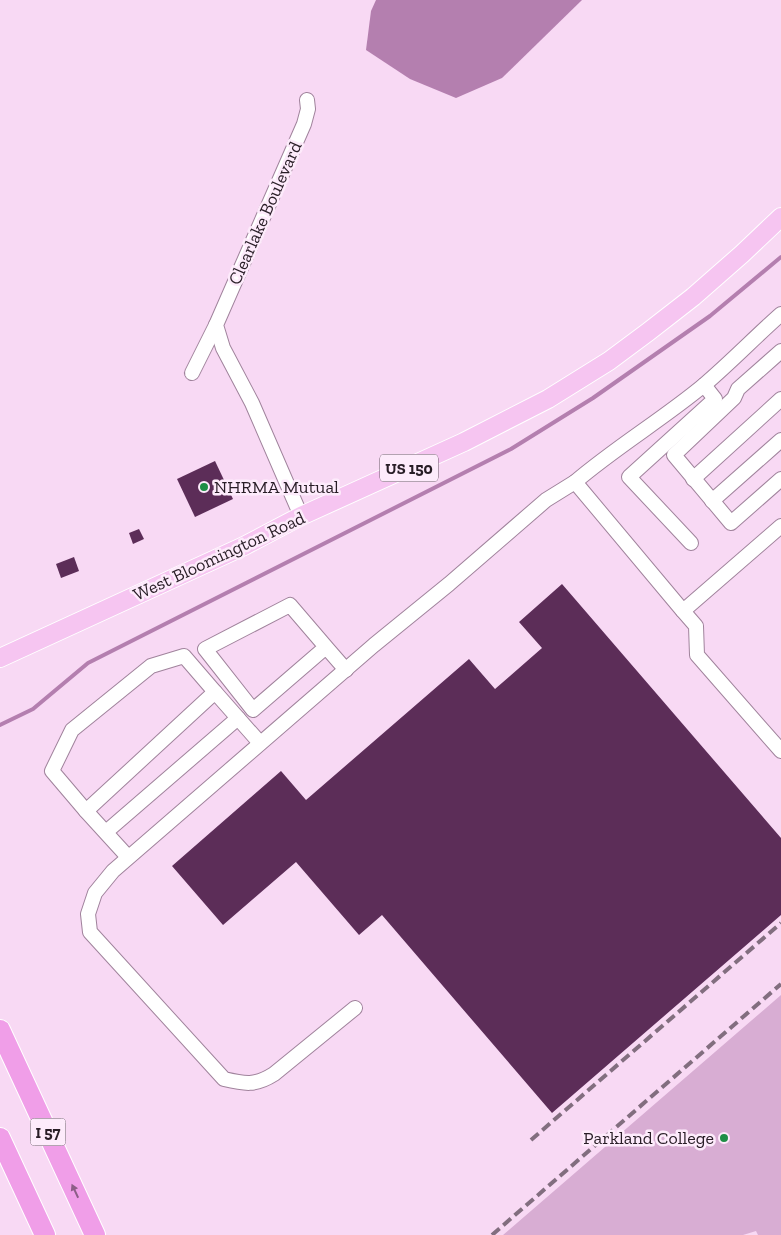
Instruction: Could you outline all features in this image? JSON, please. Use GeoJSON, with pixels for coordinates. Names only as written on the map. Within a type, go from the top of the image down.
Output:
{"type":"FeatureCollection","features":[{"type":"Feature","properties":{"kind":"highway","name":"I 57"},"geometry":{"type":"LineString","coordinates":[[0,1030],[96,1235]]}},
{"type":"Feature","properties":{"kind":"highway","name":"I 57"},"geometry":{"type":"LineString","coordinates":[[0,1138],[45,1235]]}},
{"type":"Feature","properties":{"kind":"main road","name":"West Bloomington Road"},"geometry":{"type":"LineString","coordinates":[[0,658],[464,442],[568,388],[609,361],[693,297],[781,217]]}},
{"type":"Feature","properties":{"kind":"street","name":"Clearlake Boulevard"},"geometry":{"type":"LineString","coordinates":[[192,373],[216,325],[304,124],[308,110],[307,100]]}},
{"type":"Feature","properties":{"kind":"street"},"geometry":{"type":"LineString","coordinates":[[355,1008],[274,1074],[260,1082],[240,1083],[224,1080],[90,932],[88,914],[95,892],[128,857],[546,500],[575,482],[602,459],[637,436],[704,385],[781,314]]}},
{"type":"Feature","properties":{"kind":"street"},"geometry":{"type":"LineString","coordinates":[[216,325],[223,348],[252,403],[302,516]]}},
{"type":"Feature","properties":{"kind":"street"},"geometry":{"type":"LineString","coordinates":[[781,351],[738,389],[734,398],[674,456],[731,523],[781,479]]}},
{"type":"Feature","properties":{"kind":"street"},"geometry":{"type":"LineString","coordinates":[[691,543],[629,477],[715,399],[704,385]]}},
{"type":"Feature","properties":{"kind":"street"},"geometry":{"type":"LineString","coordinates":[[693,479],[781,399]]}},
{"type":"Feature","properties":{"kind":"street"},"geometry":{"type":"LineString","coordinates":[[712,501],[781,440]]}},
{"type":"Feature","properties":{"kind":"street"},"geometry":{"type":"LineString","coordinates":[[575,482],[696,626],[697,655],[781,751]]}},
{"type":"Feature","properties":{"kind":"street"},"geometry":{"type":"LineString","coordinates":[[684,611],[781,526]]}},
{"type":"Feature","properties":{"kind":"street"},"geometry":{"type":"LineString","coordinates":[[326,647],[253,710],[205,649],[290,605],[346,670]]}},
{"type":"Feature","properties":{"kind":"street"},"geometry":{"type":"LineString","coordinates":[[128,857],[52,771],[72,730],[151,666],[184,656],[260,743]]}},
{"type":"Feature","properties":{"kind":"street"},"geometry":{"type":"LineString","coordinates":[[86,811],[215,692]]}},
{"type":"Feature","properties":{"kind":"street"},"geometry":{"type":"LineString","coordinates":[[106,832],[238,718]]}},
{"type":"Feature","properties":{"kind":"shaded area"},"geometry":{"type":"Polygon","coordinates":[[[376,0],[582,0],[502,78],[456,98],[410,79],[366,50],[371,11],[376,0]]]}},
{"type":"Feature","properties":{"kind":"shaded area","name":"Parkland College"},"geometry":{"type":"Polygon","coordinates":[[[781,995],[781,1235],[758,1235],[756,1231],[743,1235],[503,1235],[781,995]]]}},
{"type":"Feature","properties":{"kind":"building"},"geometry":{"type":"Polygon","coordinates":[[[215,461],[233,499],[195,517],[177,479],[215,461]]]}},
{"type":"Feature","properties":{"kind":"building"},"geometry":{"type":"Polygon","coordinates":[[[139,529],[144,539],[133,544],[129,533],[139,529]]]}},
{"type":"Feature","properties":{"kind":"building"},"geometry":{"type":"Polygon","coordinates":[[[74,557],[79,571],[61,578],[56,564],[74,557]]]}},
{"type":"Feature","properties":{"kind":"building"},"geometry":{"type":"Polygon","coordinates":[[[562,584],[781,838],[781,915],[552,1113],[382,915],[359,935],[296,862],[223,925],[172,866],[281,771],[306,800],[469,659],[495,689],[542,648],[519,622],[562,584]]]}},
{"type":"Feature","properties":{"kind":"waterway"},"geometry":{"type":"LineString","coordinates":[[0,725],[33,709],[88,663],[511,449],[593,398],[710,316],[781,257]]}},
{"type":"Feature","properties":{"kind":"railway"},"geometry":{"type":"LineString","coordinates":[[531,1140],[781,923]]}},
{"type":"Feature","properties":{"kind":"railway"},"geometry":{"type":"LineString","coordinates":[[492,1235],[781,984]]}},
{"type":"Feature","properties":{"kind":"place","name":"NHRMA Mutual"},"geometry":{"type":"Point","coordinates":[204,487]}},
{"type":"Feature","properties":{"kind":"place","name":"Parkland College"},"geometry":{"type":"Point","coordinates":[724,1138]}}]}
